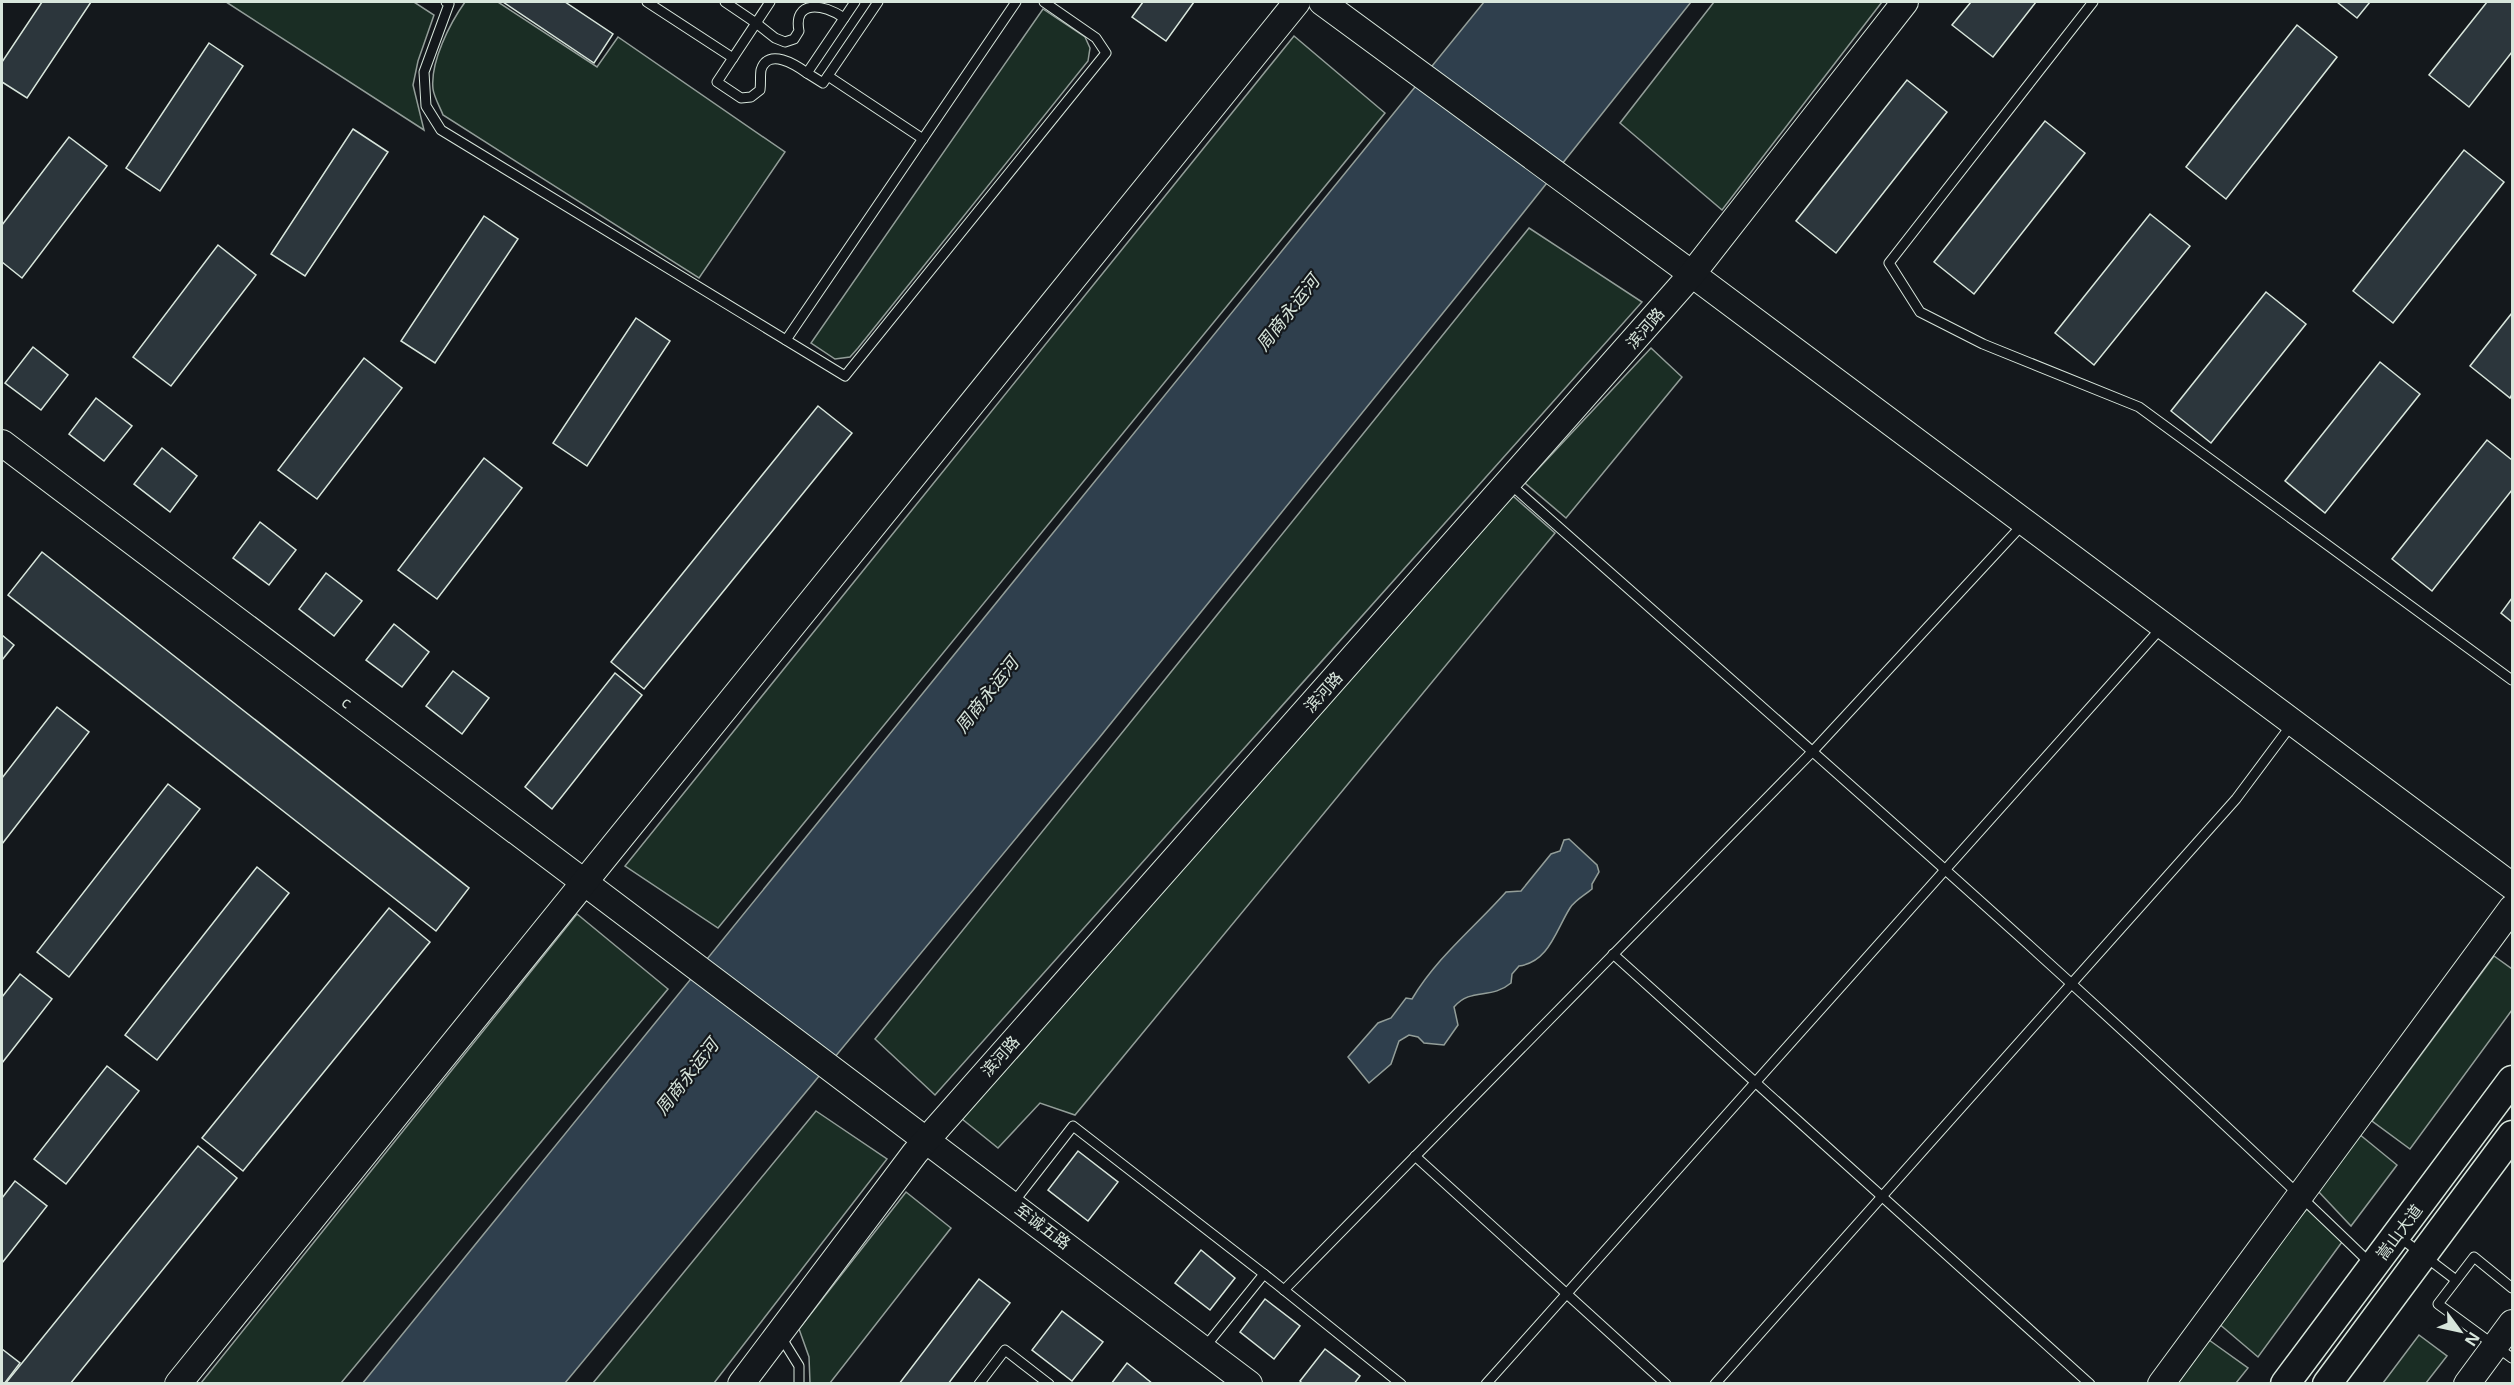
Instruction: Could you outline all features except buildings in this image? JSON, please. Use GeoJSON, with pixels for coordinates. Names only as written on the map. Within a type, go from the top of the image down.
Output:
{"type":"FeatureCollection","features":[{"type":"Feature","properties":{"kind":"main road","name":"嵩山大道"},"geometry":{"type":"LineString","coordinates":[[2285,1383],[2512,1080]]}},
{"type":"Feature","properties":{"kind":"main road","name":"嵩山大道"},"geometry":{"type":"LineString","coordinates":[[2326,1383],[2512,1135]]}},
{"type":"Feature","properties":{"kind":"street"},"geometry":{"type":"LineString","coordinates":[[178,1383],[1297,2]]}},
{"type":"Feature","properties":{"kind":"street"},"geometry":{"type":"LineString","coordinates":[[1322,2],[1692,274],[2512,886]]}},
{"type":"Feature","properties":{"kind":"street","name":"滨河路"},"geometry":{"type":"LineString","coordinates":[[741,1383],[928,1138],[1692,274],[1905,2]]}},
{"type":"Feature","properties":{"kind":"street","name":"c"},"geometry":{"type":"LineString","coordinates":[[2,443],[693,961],[836,1072]]}},
{"type":"Feature","properties":{"kind":"street"},"geometry":{"type":"LineString","coordinates":[[2161,1383],[2512,908]]}},
{"type":"Feature","properties":{"kind":"street","name":"至诚五路"},"geometry":{"type":"LineString","coordinates":[[836,1072],[928,1138],[1249,1383]]}},
{"type":"Feature","properties":{"kind":"street"},"geometry":{"type":"LineString","coordinates":[[2467,1383],[2504,1353],[2512,1323]]}},
{"type":"Feature","properties":{"kind":"lane"},"geometry":{"type":"LineString","coordinates":[[446,2],[449,4],[424,72],[426,106],[441,130],[845,376],[1106,53],[1096,38],[1044,2]]}},
{"type":"Feature","properties":{"kind":"lane"},"geometry":{"type":"LineString","coordinates":[[725,2],[756,22],[775,38],[786,42],[794,39],[799,31],[798,14],[803,6],[812,2],[822,3],[844,18]]}},
{"type":"Feature","properties":{"kind":"lane"},"geometry":{"type":"LineString","coordinates":[[770,2],[717,82],[741,98],[751,97],[760,90],[761,72],[770,60],[777,58],[823,83],[878,2]]}},
{"type":"Feature","properties":{"kind":"lane"},"geometry":{"type":"LineString","coordinates":[[807,73],[855,2]]}},
{"type":"Feature","properties":{"kind":"lane"},"geometry":{"type":"LineString","coordinates":[[786,340],[1016,2]]}},
{"type":"Feature","properties":{"kind":"lane"},"geometry":{"type":"LineString","coordinates":[[2093,2],[1889,263],[1920,312],[1983,344],[2139,407],[2512,680]]}},
{"type":"Feature","properties":{"kind":"lane"},"geometry":{"type":"LineString","coordinates":[[651,3],[733,58]]}},
{"type":"Feature","properties":{"kind":"lane"},"geometry":{"type":"LineString","coordinates":[[828,76],[922,140]]}},
{"type":"Feature","properties":{"kind":"lane"},"geometry":{"type":"LineString","coordinates":[[1508,483],[1946,870],[2300,1195],[2373,1266]]}},
{"type":"Feature","properties":{"kind":"lane"},"geometry":{"type":"LineString","coordinates":[[1284,1290],[1812,752],[2025,522]]}},
{"type":"Feature","properties":{"kind":"lane"},"geometry":{"type":"LineString","coordinates":[[1486,1383],[2163,625]]}},
{"type":"Feature","properties":{"kind":"lane"},"geometry":{"type":"LineString","coordinates":[[1715,1383],[2236,799],[2293,723]]}},
{"type":"Feature","properties":{"kind":"lane"},"geometry":{"type":"LineString","coordinates":[[1613,954],[2090,1383]]}},
{"type":"Feature","properties":{"kind":"lane"},"geometry":{"type":"LineString","coordinates":[[1013,1203],[1073,1126],[1401,1383]]}},
{"type":"Feature","properties":{"kind":"lane"},"geometry":{"type":"LineString","coordinates":[[1415,1156],[1666,1383]]}},
{"type":"Feature","properties":{"kind":"lane"},"geometry":{"type":"LineString","coordinates":[[2396,1235],[2456,1280]]}},
{"type":"Feature","properties":{"kind":"lane"},"geometry":{"type":"LineString","coordinates":[[2504,1353],[2438,1304],[2474,1257],[2512,1288]]}},
{"type":"Feature","properties":{"kind":"lane"},"geometry":{"type":"LineString","coordinates":[[1204,1349],[1264,1274]]}},
{"type":"Feature","properties":{"kind":"lane"},"geometry":{"type":"LineString","coordinates":[[779,1333],[799,1366],[799,1383]]}},
{"type":"Feature","properties":{"kind":"lane"},"geometry":{"type":"LineString","coordinates":[[979,1383],[1005,1350],[1048,1383]]}},
{"type":"Feature","properties":{"kind":"green space"},"geometry":{"type":"Polygon","coordinates":[[[226,2],[414,2],[434,15],[418,61],[413,85],[424,130],[226,2]]]}},
{"type":"Feature","properties":{"kind":"green space"},"geometry":{"type":"Polygon","coordinates":[[[465,2],[498,2],[597,67],[618,37],[785,152],[699,278],[443,115],[433,89],[435,67],[447,32],[465,2]]]}},
{"type":"Feature","properties":{"kind":"green space"},"geometry":{"type":"Polygon","coordinates":[[[1714,2],[1882,2],[1722,210],[1620,123],[1714,2]]]}},
{"type":"Feature","properties":{"kind":"green space"},"geometry":{"type":"Polygon","coordinates":[[[1043,9],[1085,37],[1090,48],[1088,61],[858,348],[850,357],[835,359],[811,343],[1043,9]]]}},
{"type":"Feature","properties":{"kind":"green space"},"geometry":{"type":"Polygon","coordinates":[[[1294,36],[1385,113],[718,928],[625,866],[1294,36]]]}},
{"type":"Feature","properties":{"kind":"green space"},"geometry":{"type":"Polygon","coordinates":[[[1529,228],[1642,302],[935,1095],[875,1039],[1529,228]]]}},
{"type":"Feature","properties":{"kind":"green space"},"geometry":{"type":"Polygon","coordinates":[[[1651,348],[1682,377],[1566,518],[1525,483],[1651,348]]]}},
{"type":"Feature","properties":{"kind":"green space"},"geometry":{"type":"Polygon","coordinates":[[[1513,496],[1555,533],[1075,1115],[1040,1103],[998,1148],[962,1119],[1513,496]]]}},
{"type":"Feature","properties":{"kind":"green space"},"geometry":{"type":"Polygon","coordinates":[[[577,914],[668,989],[341,1383],[201,1383],[577,914]]]}},
{"type":"Feature","properties":{"kind":"green space"},"geometry":{"type":"Polygon","coordinates":[[[2494,956],[2512,969],[2512,1010],[2410,1149],[2372,1121],[2494,956]]]}},
{"type":"Feature","properties":{"kind":"green space"},"geometry":{"type":"Polygon","coordinates":[[[816,1111],[887,1159],[714,1383],[593,1383],[816,1111]]]}},
{"type":"Feature","properties":{"kind":"green space"},"geometry":{"type":"Polygon","coordinates":[[[2359,1134],[2397,1165],[2351,1226],[2317,1190],[2359,1134]]]}},
{"type":"Feature","properties":{"kind":"green space"},"geometry":{"type":"Polygon","coordinates":[[[906,1192],[951,1228],[830,1383],[810,1383],[809,1357],[799,1329],[906,1192]]]}},
{"type":"Feature","properties":{"kind":"green space"},"geometry":{"type":"Polygon","coordinates":[[[2309,1206],[2342,1242],[2258,1357],[2218,1323],[2309,1206]]]}},
{"type":"Feature","properties":{"kind":"green space"},"geometry":{"type":"Polygon","coordinates":[[[2419,1335],[2447,1356],[2426,1383],[2383,1383],[2419,1335]]]}},
{"type":"Feature","properties":{"kind":"green space"},"geometry":{"type":"Polygon","coordinates":[[[2209,1340],[2248,1368],[2236,1383],[2177,1384],[2209,1340]]]}},
{"type":"Feature","properties":{"kind":"water","name":"周商永运河"},"geometry":{"type":"Polygon","coordinates":[[[1484,2],[1691,2],[1099,738],[565,1383],[362,1384],[1484,2]]]}},
{"type":"Feature","properties":{"kind":"water"},"geometry":{"type":"Polygon","coordinates":[[[1569,839],[1597,865],[1599,872],[1592,884],[1592,889],[1572,905],[1545,952],[1529,963],[1519,966],[1512,974],[1511,983],[1504,988],[1467,997],[1454,1007],[1458,1025],[1444,1045],[1424,1043],[1418,1037],[1409,1035],[1399,1041],[1391,1064],[1369,1083],[1348,1057],[1378,1023],[1391,1018],[1406,998],[1412,999],[1444,956],[1506,892],[1521,891],[1551,854],[1560,851],[1564,840],[1569,839]]]}}]}
